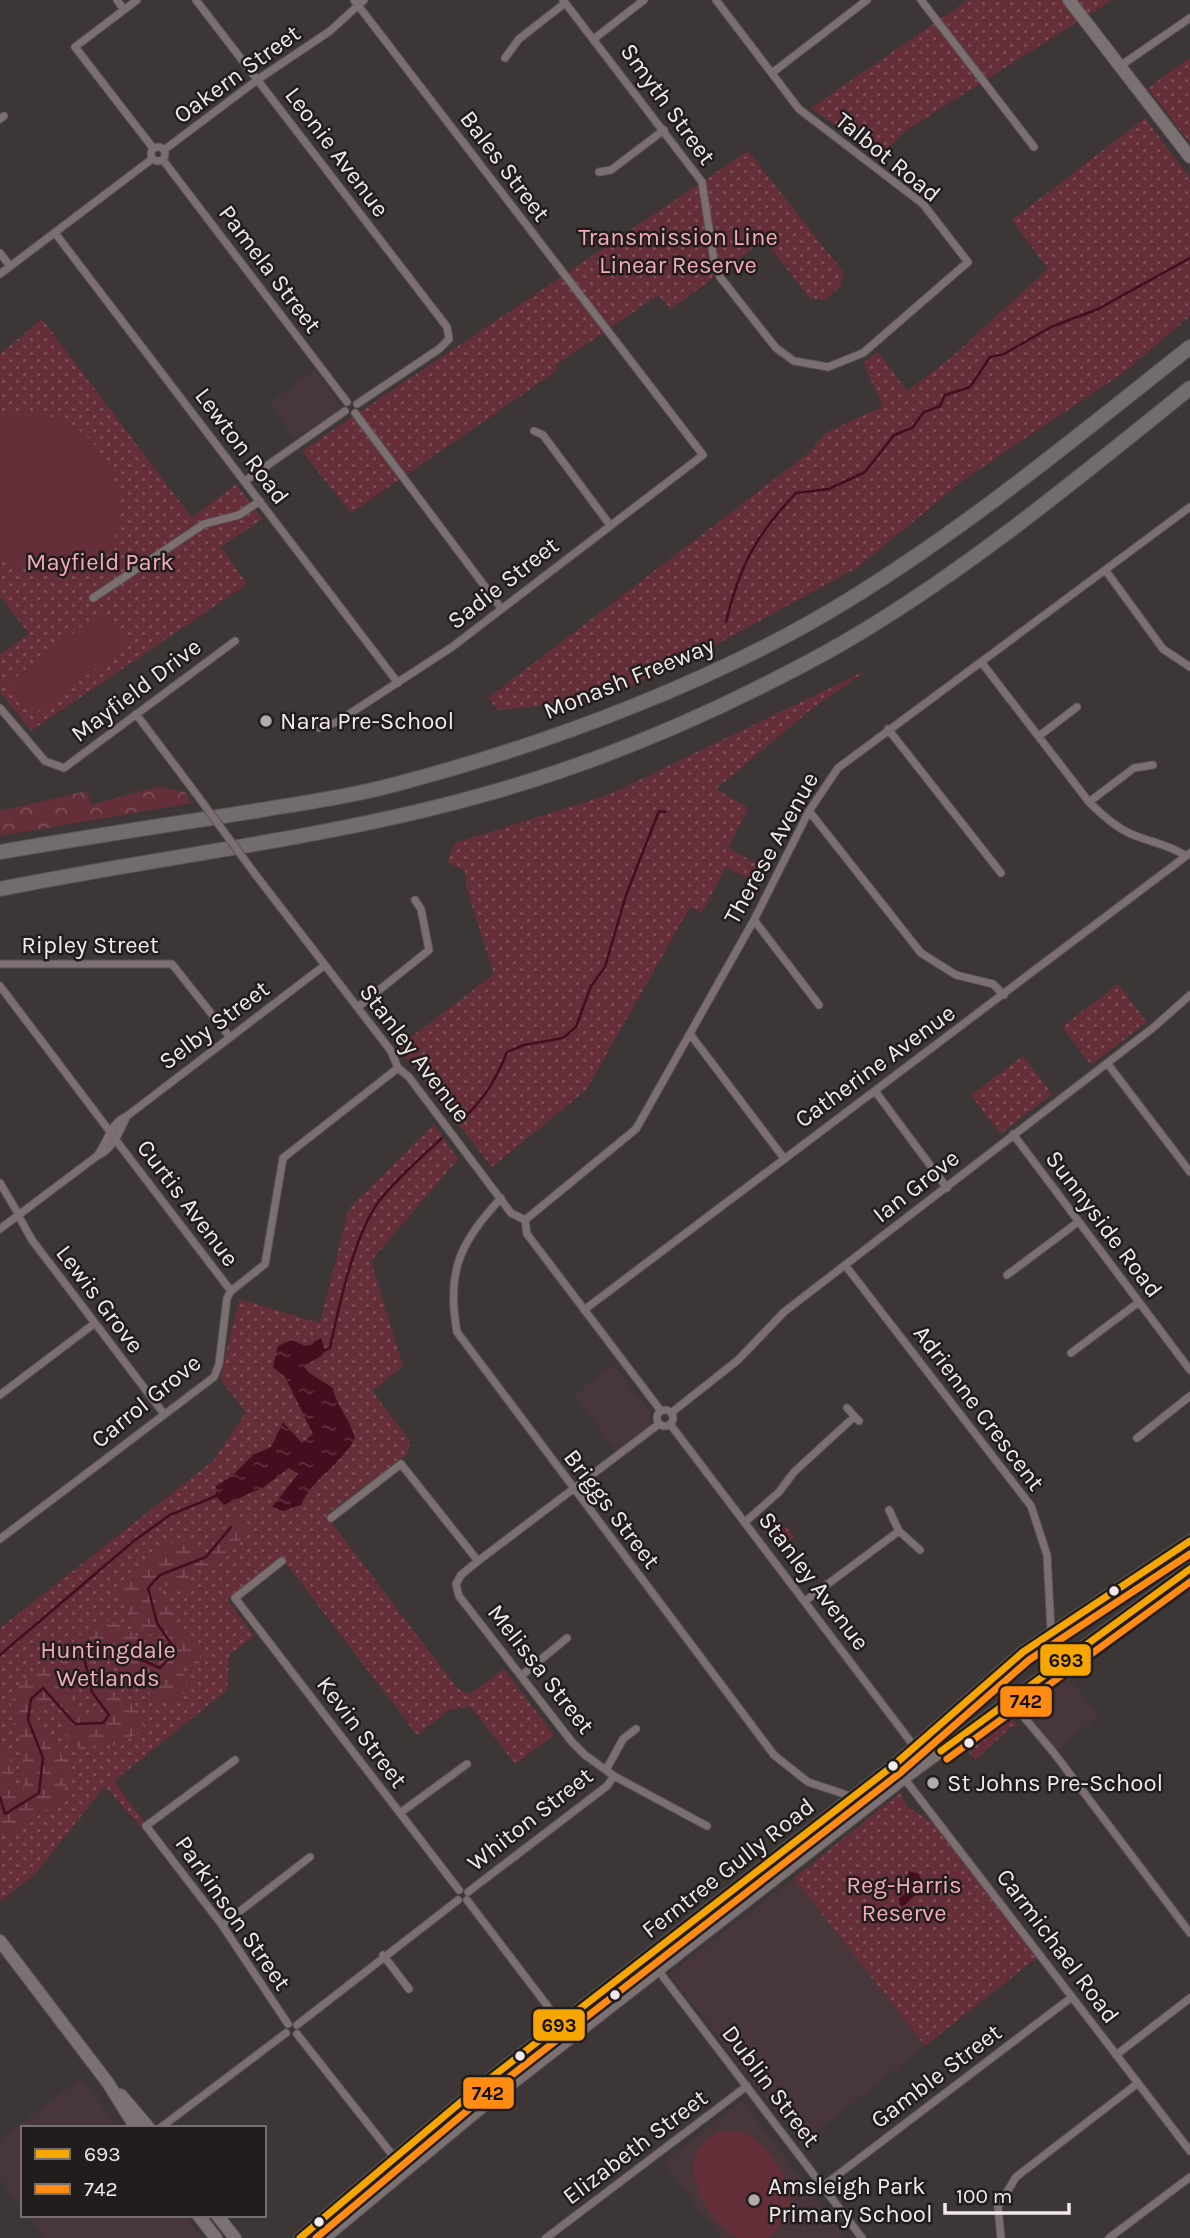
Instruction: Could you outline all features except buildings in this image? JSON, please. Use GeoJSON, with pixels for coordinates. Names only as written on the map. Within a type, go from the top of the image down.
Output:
{"type":"FeatureCollection","features":[{"type":"Feature","properties":{"kind":"highway"},"geometry":{"type":"LineString","coordinates":[[1150,379],[1190,341]]}},
{"type":"Feature","properties":{"kind":"highway","name":"Monash Freeway"},"geometry":{"type":"LineString","coordinates":[[0,852],[297,804],[403,783],[586,724],[715,669],[850,600],[927,549],[1190,346]]}},
{"type":"Feature","properties":{"kind":"highway"},"geometry":{"type":"LineString","coordinates":[[0,889],[273,841],[430,809],[576,766],[704,715],[829,651],[956,569],[1186,392]]}},
{"type":"Feature","properties":{"kind":"main road"},"geometry":{"type":"LineString","coordinates":[[1069,0],[1190,157]]}},
{"type":"Feature","properties":{"kind":"main road","name":"Ferntree Gully Road"},"geometry":{"type":"LineString","coordinates":[[300,2238],[474,2091],[915,1748],[991,1678],[1051,1632],[1190,1541]]}},
{"type":"Feature","properties":{"kind":"main road","name":"Ferntree Gully Road"},"geometry":{"type":"LineString","coordinates":[[324,2238],[658,1969],[904,1778],[1190,1569]]}},
{"type":"Feature","properties":{"kind":"main road"},"geometry":{"type":"LineString","coordinates":[[0,1941],[108,2083],[147,2126]]}},
{"type":"Feature","properties":{"kind":"main road"},"geometry":{"type":"LineString","coordinates":[[108,2083],[135,2126]]}},
{"type":"Feature","properties":{"kind":"main road"},"geometry":{"type":"LineString","coordinates":[[200,2217],[216,2238]]}},
{"type":"Feature","properties":{"kind":"main road"},"geometry":{"type":"LineString","coordinates":[[219,2217],[235,2238]]}},
{"type":"Feature","properties":{"kind":"street"},"geometry":{"type":"LineString","coordinates":[[117,0],[124,10]]}},
{"type":"Feature","properties":{"kind":"street"},"geometry":{"type":"LineString","coordinates":[[137,0],[75,47],[153,148],[152,159]]}},
{"type":"Feature","properties":{"kind":"street","name":"Leonie Avenue"},"geometry":{"type":"LineString","coordinates":[[196,0],[447,327],[449,339],[439,349],[357,404]]}},
{"type":"Feature","properties":{"kind":"street"},"geometry":{"type":"LineString","coordinates":[[595,38],[644,0]]}},
{"type":"Feature","properties":{"kind":"street","name":"Talbot Road"},"geometry":{"type":"LineString","coordinates":[[716,0],[799,109],[923,204],[968,262],[888,332]]}},
{"type":"Feature","properties":{"kind":"street"},"geometry":{"type":"LineString","coordinates":[[772,73],[867,0]]}},
{"type":"Feature","properties":{"kind":"street"},"geometry":{"type":"LineString","coordinates":[[921,0],[1034,147]]}},
{"type":"Feature","properties":{"kind":"street"},"geometry":{"type":"LineString","coordinates":[[505,58],[519,39],[564,1]]}},
{"type":"Feature","properties":{"kind":"street","name":"Smyth Street"},"geometry":{"type":"LineString","coordinates":[[564,1],[595,38],[702,182],[714,261],[720,277],[776,348],[794,361],[828,367],[863,352],[888,332]]}},
{"type":"Feature","properties":{"kind":"street","name":"Oakern Street"},"geometry":{"type":"LineString","coordinates":[[164,150],[257,80],[330,31],[359,2]]}},
{"type":"Feature","properties":{"kind":"street","name":"Bales Street"},"geometry":{"type":"LineString","coordinates":[[359,2],[703,455]]}},
{"type":"Feature","properties":{"kind":"street"},"geometry":{"type":"LineString","coordinates":[[1119,66],[1190,18]]}},
{"type":"Feature","properties":{"kind":"street"},"geometry":{"type":"LineString","coordinates":[[599,172],[611,170],[664,130]]}},
{"type":"Feature","properties":{"kind":"street"},"geometry":{"type":"LineString","coordinates":[[0,274],[152,159],[163,160],[164,150],[153,148]]}},
{"type":"Feature","properties":{"kind":"street","name":"Pamela Street"},"geometry":{"type":"LineString","coordinates":[[163,160],[346,402]]}},
{"type":"Feature","properties":{"kind":"street","name":"Lewton Road"},"geometry":{"type":"LineString","coordinates":[[55,233],[398,683]]}},
{"type":"Feature","properties":{"kind":"street"},"geometry":{"type":"LineString","coordinates":[[0,253],[10,266]]}},
{"type":"Feature","properties":{"kind":"street"},"geometry":{"type":"LineString","coordinates":[[345,411],[346,402],[357,404],[355,413]]}},
{"type":"Feature","properties":{"kind":"street"},"geometry":{"type":"LineString","coordinates":[[245,481],[345,411],[355,413],[501,608]]}},
{"type":"Feature","properties":{"kind":"street"},"geometry":{"type":"LineString","coordinates":[[534,431],[542,435],[610,525]]}},
{"type":"Feature","properties":{"kind":"street","name":"Sadie Street"},"geometry":{"type":"LineString","coordinates":[[319,728],[337,722],[398,683],[703,455]]}},
{"type":"Feature","properties":{"kind":"street"},"geometry":{"type":"LineString","coordinates":[[93,598],[197,528],[239,515],[260,501]]}},
{"type":"Feature","properties":{"kind":"street","name":"Therese Avenue"},"geometry":{"type":"LineString","coordinates":[[525,1220],[628,1139],[754,920],[809,811],[838,768],[1190,507]]}},
{"type":"Feature","properties":{"kind":"street"},"geometry":{"type":"LineString","coordinates":[[1106,571],[1163,649],[1190,667]]}},
{"type":"Feature","properties":{"kind":"street","name":"Mayfield Drive"},"geometry":{"type":"LineString","coordinates":[[0,708],[45,761],[64,768],[235,641]]}},
{"type":"Feature","properties":{"kind":"street"},"geometry":{"type":"LineString","coordinates":[[982,663],[1089,802],[1107,819],[1128,833],[1188,855]]}},
{"type":"Feature","properties":{"kind":"street"},"geometry":{"type":"LineString","coordinates":[[1039,736],[1077,707]]}},
{"type":"Feature","properties":{"kind":"street","name":"Stanley Avenue"},"geometry":{"type":"LineString","coordinates":[[136,714],[391,1051],[397,1068],[409,1077],[512,1213],[525,1220],[527,1234],[661,1411]]}},
{"type":"Feature","properties":{"kind":"street"},"geometry":{"type":"LineString","coordinates":[[888,729],[1001,873]]}},
{"type":"Feature","properties":{"kind":"street"},"geometry":{"type":"LineString","coordinates":[[1089,802],[1134,768],[1153,765]]}},
{"type":"Feature","properties":{"kind":"street"},"geometry":{"type":"LineString","coordinates":[[809,811],[921,953],[956,975],[993,984],[1004,995]]}},
{"type":"Feature","properties":{"kind":"street","name":"Catherine Avenue"},"geometry":{"type":"LineString","coordinates":[[584,1310],[783,1157],[1004,995],[1188,855]]}},
{"type":"Feature","properties":{"kind":"street"},"geometry":{"type":"LineString","coordinates":[[358,1007],[429,950],[421,909],[415,900]]}},
{"type":"Feature","properties":{"kind":"street"},"geometry":{"type":"LineString","coordinates":[[754,920],[819,1005]]}},
{"type":"Feature","properties":{"kind":"street","name":"Ripley Street"},"geometry":{"type":"LineString","coordinates":[[0,964],[172,964],[229,1036]]}},
{"type":"Feature","properties":{"kind":"street","name":"Selby Street"},"geometry":{"type":"LineString","coordinates":[[19,1215],[97,1156],[113,1136],[115,1124],[325,965]]}},
{"type":"Feature","properties":{"kind":"street","name":"Curtis Avenue"},"geometry":{"type":"LineString","coordinates":[[0,986],[231,1291]]}},
{"type":"Feature","properties":{"kind":"street","name":"Ian Grove"},"geometry":{"type":"LineString","coordinates":[[671,1413],[738,1360],[784,1312],[947,1188],[1190,995]]}},
{"type":"Feature","properties":{"kind":"street"},"geometry":{"type":"LineString","coordinates":[[690,1034],[783,1157]]}},
{"type":"Feature","properties":{"kind":"street"},"geometry":{"type":"LineString","coordinates":[[1107,1063],[1190,1172]]}},
{"type":"Feature","properties":{"kind":"street"},"geometry":{"type":"LineString","coordinates":[[231,1291],[265,1264],[283,1158],[397,1068]]}},
{"type":"Feature","properties":{"kind":"street"},"geometry":{"type":"LineString","coordinates":[[874,1091],[947,1188]]}},
{"type":"Feature","properties":{"kind":"street","name":"Sunnyside Road"},"geometry":{"type":"LineString","coordinates":[[1013,1134],[1190,1370]]}},
{"type":"Feature","properties":{"kind":"street","name":"Lewis Grove"},"geometry":{"type":"LineString","coordinates":[[2,1186],[32,1240],[164,1414]]}},
{"type":"Feature","properties":{"kind":"street","name":"Briggs Street"},"geometry":{"type":"LineString","coordinates":[[501,1198],[472,1229],[457,1261],[451,1300],[457,1332],[774,1755],[808,1782],[853,1797]]}},
{"type":"Feature","properties":{"kind":"street"},"geometry":{"type":"LineString","coordinates":[[0,1229],[19,1215]]}},
{"type":"Feature","properties":{"kind":"street"},"geometry":{"type":"LineString","coordinates":[[1007,1275],[1078,1222]]}},
{"type":"Feature","properties":{"kind":"street","name":"Adrienne Crescent"},"geometry":{"type":"LineString","coordinates":[[845,1265],[1031,1506],[1047,1555],[1051,1632]]}},
{"type":"Feature","properties":{"kind":"street","name":"Carrol Grove"},"geometry":{"type":"LineString","coordinates":[[0,1539],[218,1371],[226,1306],[231,1291]]}},
{"type":"Feature","properties":{"kind":"street"},"geometry":{"type":"LineString","coordinates":[[1071,1353],[1139,1302]]}},
{"type":"Feature","properties":{"kind":"street"},"geometry":{"type":"LineString","coordinates":[[0,1395],[95,1323]]}},
{"type":"Feature","properties":{"kind":"street"},"geometry":{"type":"LineString","coordinates":[[1137,1438],[1190,1396]]}},
{"type":"Feature","properties":{"kind":"street"},"geometry":{"type":"LineString","coordinates":[[745,1522],[779,1492],[794,1472],[856,1419],[847,1408]]}},
{"type":"Feature","properties":{"kind":"street"},"geometry":{"type":"LineString","coordinates":[[331,1518],[401,1464],[478,1561],[659,1424],[670,1424],[671,1413],[661,1411],[657,1416],[659,1424]]}},
{"type":"Feature","properties":{"kind":"street","name":"Stanley Avenue"},"geometry":{"type":"LineString","coordinates":[[670,1424],[926,1762]]}},
{"type":"Feature","properties":{"kind":"street"},"geometry":{"type":"LineString","coordinates":[[889,1510],[899,1531],[919,1550]]}},
{"type":"Feature","properties":{"kind":"street"},"geometry":{"type":"LineString","coordinates":[[805,1601],[899,1531]]}},
{"type":"Feature","properties":{"kind":"street","name":"Kevin Street"},"geometry":{"type":"LineString","coordinates":[[282,1561],[235,1598],[459,1890]]}},
{"type":"Feature","properties":{"kind":"street","name":"Melissa Street"},"geometry":{"type":"LineString","coordinates":[[478,1561],[461,1574],[456,1584],[459,1596],[572,1742],[614,1776],[707,1826]]}},
{"type":"Feature","properties":{"kind":"street"},"geometry":{"type":"LineString","coordinates":[[521,1675],[567,1638]]}},
{"type":"Feature","properties":{"kind":"street"},"geometry":{"type":"LineString","coordinates":[[991,1678],[1054,1754],[1190,1933]]}},
{"type":"Feature","properties":{"kind":"street"},"geometry":{"type":"LineString","coordinates":[[606,1770],[622,1739],[636,1729]]}},
{"type":"Feature","properties":{"kind":"street","name":"Parkinson Street"},"geometry":{"type":"LineString","coordinates":[[235,1760],[146,1826],[222,1925],[287,2028]]}},
{"type":"Feature","properties":{"kind":"street"},"geometry":{"type":"LineString","coordinates":[[400,1813],[467,1764]]}},
{"type":"Feature","properties":{"kind":"street","name":"Carmichael Road"},"geometry":{"type":"LineString","coordinates":[[894,1765],[1190,2151]]}},
{"type":"Feature","properties":{"kind":"street","name":"Whiton Street"},"geometry":{"type":"LineString","coordinates":[[468,1896],[607,1786],[614,1776]]}},
{"type":"Feature","properties":{"kind":"street"},"geometry":{"type":"LineString","coordinates":[[222,1925],[310,1857]]}},
{"type":"Feature","properties":{"kind":"street"},"geometry":{"type":"LineString","coordinates":[[468,1896],[458,1900],[459,1890],[468,1896],[562,2025]]}},
{"type":"Feature","properties":{"kind":"street","name":"Whiton Street"},"geometry":{"type":"LineString","coordinates":[[297,2025],[383,1955],[458,1900]]}},
{"type":"Feature","properties":{"kind":"street"},"geometry":{"type":"LineString","coordinates":[[383,1955],[409,1989]]}},
{"type":"Feature","properties":{"kind":"street","name":"Dublin Street"},"geometry":{"type":"LineString","coordinates":[[648,1957],[862,2238]]}},
{"type":"Feature","properties":{"kind":"street","name":"Gamble Street"},"geometry":{"type":"LineString","coordinates":[[823,2186],[1072,1997]]}},
{"type":"Feature","properties":{"kind":"street"},"geometry":{"type":"LineString","coordinates":[[1116,2054],[1190,1998]]}},
{"type":"Feature","properties":{"kind":"street"},"geometry":{"type":"LineString","coordinates":[[163,2126],[287,2028],[297,2025],[297,2034],[405,2171]]}},
{"type":"Feature","properties":{"kind":"street"},"geometry":{"type":"LineString","coordinates":[[287,2028],[291,2036],[297,2034]]}},
{"type":"Feature","properties":{"kind":"street"},"geometry":{"type":"LineString","coordinates":[[1001,2238],[998,2207],[1016,2177],[1138,2083]]}},
{"type":"Feature","properties":{"kind":"street","name":"Elizabeth Street"},"geometry":{"type":"LineString","coordinates":[[546,2238],[747,2086]]}},
{"type":"Feature","properties":{"kind":"street"},"geometry":{"type":"LineString","coordinates":[[1109,2238],[1190,2177]]}},
{"type":"Feature","properties":{"kind":"shaded area"},"geometry":{"type":"Polygon","coordinates":[[[315,370],[341,407],[295,439],[269,403],[315,370]]]}},
{"type":"Feature","properties":{"kind":"shaded area"},"geometry":{"type":"Polygon","coordinates":[[[613,1365],[650,1411],[650,1427],[617,1452],[574,1395],[613,1365]]]}},
{"type":"Feature","properties":{"kind":"shaded area"},"geometry":{"type":"Polygon","coordinates":[[[1062,1669],[1099,1716],[1056,1750],[1018,1702],[1062,1669]]]}},
{"type":"Feature","properties":{"kind":"shaded area"},"geometry":{"type":"Polygon","coordinates":[[[794,1878],[925,2046],[801,2143],[669,1974],[794,1878]]]}},
{"type":"Feature","properties":{"kind":"shaded area"},"geometry":{"type":"Polygon","coordinates":[[[81,2078],[117,2126],[21,2126],[21,2206],[0,2180],[0,2140],[81,2078]]]}},
{"type":"Feature","properties":{"kind":"shaded area","name":"Amsleigh Park Primary School"},"geometry":{"type":"Polygon","coordinates":[[[742,2101],[846,2238],[721,2238],[663,2162],[742,2101]]]}},
{"type":"Feature","properties":{"kind":"shaded area"},"geometry":{"type":"Polygon","coordinates":[[[29,2217],[186,2217],[202,2238],[45,2238],[29,2217]]]}},
{"type":"Feature","properties":{"kind":"green space"},"geometry":{"type":"Polygon","coordinates":[[[968,0],[1112,0],[905,131],[879,157],[811,108],[968,0]]]}},
{"type":"Feature","properties":{"kind":"green space"},"geometry":{"type":"Polygon","coordinates":[[[1190,59],[1190,143],[1148,88],[1190,59]]]}},
{"type":"Feature","properties":{"kind":"green space"},"geometry":{"type":"Polygon","coordinates":[[[1145,118],[1190,178],[1190,316],[1123,373],[966,478],[858,567],[679,665],[595,701],[498,710],[488,698],[810,452],[825,433],[883,406],[863,363],[878,352],[907,391],[947,361],[1048,269],[1012,220],[1145,118]]]}},
{"type":"Feature","properties":{"kind":"green space","name":"Transmission Line Linear Reserve"},"geometry":{"type":"Polygon","coordinates":[[[748,151],[844,273],[840,287],[824,300],[810,298],[764,240],[671,309],[658,295],[556,365],[558,370],[351,513],[302,451],[748,151]]]}},
{"type":"Feature","properties":{"kind":"green space","name":"Mayfield Park"},"geometry":{"type":"Polygon","coordinates":[[[42,319],[192,518],[236,484],[262,519],[221,547],[247,584],[31,731],[0,692],[0,654],[29,634],[0,596],[0,354],[42,319]]]}},
{"type":"Feature","properties":{"kind":"green space"},"geometry":{"type":"Polygon","coordinates":[[[18,412],[56,418],[86,436],[106,461],[118,491],[119,521],[110,548],[90,567],[58,575],[42,574],[27,570],[0,552],[0,420],[18,412]]]}},
{"type":"Feature","properties":{"kind":"green space"},"geometry":{"type":"Polygon","coordinates":[[[101,612],[127,645],[32,716],[7,684],[101,612]]]}},
{"type":"Feature","properties":{"kind":"green space"},"geometry":{"type":"Polygon","coordinates":[[[867,670],[809,711],[716,789],[748,808],[728,848],[768,869],[760,885],[726,867],[702,913],[690,907],[586,1090],[492,1167],[398,1047],[494,974],[467,890],[465,871],[447,862],[455,843],[608,795],[867,670]]]}},
{"type":"Feature","properties":{"kind":"green space"},"geometry":{"type":"Polygon","coordinates":[[[156,787],[185,792],[191,803],[0,836],[0,811],[87,791],[91,805],[156,787]]]}},
{"type":"Feature","properties":{"kind":"green space"},"geometry":{"type":"Polygon","coordinates":[[[1118,984],[1147,1022],[1091,1065],[1062,1027],[1118,984]]]}},
{"type":"Feature","properties":{"kind":"green space"},"geometry":{"type":"Polygon","coordinates":[[[1023,1056],[1052,1094],[1000,1134],[971,1095],[1023,1056]]]}},
{"type":"Feature","properties":{"kind":"green space","name":"Huntingdale Wetlands"},"geometry":{"type":"Polygon","coordinates":[[[434,1124],[458,1159],[371,1261],[403,1366],[372,1391],[410,1441],[407,1454],[326,1515],[457,1688],[470,1694],[504,1669],[554,1735],[515,1764],[471,1707],[449,1710],[417,1735],[282,1558],[227,1599],[254,1636],[229,1655],[227,1690],[114,1781],[144,1822],[141,1827],[105,1786],[35,1874],[0,1902],[0,1628],[213,1461],[246,1412],[220,1379],[239,1299],[320,1323],[349,1208],[434,1124]]]}},
{"type":"Feature","properties":{"kind":"green space"},"geometry":{"type":"Polygon","coordinates":[[[771,1511],[794,1536],[778,1550],[759,1524],[771,1511]]]}},
{"type":"Feature","properties":{"kind":"green space"},"geometry":{"type":"Polygon","coordinates":[[[234,1521],[245,1528],[242,1538],[214,1569],[191,1568],[188,1575],[194,1591],[160,1585],[179,1632],[203,1652],[198,1666],[181,1665],[188,1690],[176,1698],[164,1700],[153,1696],[99,1655],[91,1664],[141,1710],[144,1728],[119,1746],[100,1744],[81,1750],[66,1737],[56,1701],[47,1702],[36,1722],[73,1770],[60,1799],[9,1838],[0,1832],[0,1749],[12,1767],[12,1790],[24,1793],[23,1746],[12,1721],[11,1704],[19,1685],[43,1663],[47,1664],[86,1714],[98,1717],[101,1710],[60,1661],[63,1652],[99,1618],[119,1624],[151,1646],[169,1653],[132,1616],[121,1599],[118,1588],[150,1556],[168,1545],[189,1539],[201,1556],[214,1549],[219,1532],[234,1521]]]}},
{"type":"Feature","properties":{"kind":"green space"},"geometry":{"type":"Polygon","coordinates":[[[1009,1716],[1019,1727],[1012,1726],[975,1760],[966,1748],[1009,1716]]]}},
{"type":"Feature","properties":{"kind":"green space","name":"Reg-Harris Reserve"},"geometry":{"type":"Polygon","coordinates":[[[900,1793],[907,1806],[947,1833],[1040,1955],[925,2046],[794,1878],[900,1793]]]}},
{"type":"Feature","properties":{"kind":"green space"},"geometry":{"type":"Polygon","coordinates":[[[720,2131],[739,2131],[750,2135],[775,2161],[787,2184],[791,2194],[788,2213],[768,2238],[740,2238],[730,2233],[703,2202],[694,2177],[696,2153],[720,2131]]]}},
{"type":"Feature","properties":{"kind":"water"},"geometry":{"type":"Polygon","coordinates":[[[321,1338],[326,1353],[304,1366],[308,1372],[333,1388],[355,1438],[343,1456],[306,1495],[301,1505],[283,1511],[272,1507],[298,1474],[289,1468],[264,1487],[224,1505],[216,1496],[216,1486],[232,1476],[253,1455],[271,1447],[283,1422],[302,1443],[313,1434],[285,1377],[273,1367],[278,1346],[291,1340],[306,1346],[321,1338]]]}},
{"type":"Feature","properties":{"kind":"water"},"geometry":{"type":"Polygon","coordinates":[[[909,1871],[919,1874],[924,1886],[900,1907],[899,1898],[915,1888],[905,1884],[909,1871]]]}},
{"type":"Feature","properties":{"kind":"waterway"},"geometry":{"type":"LineString","coordinates":[[726,622],[737,584],[751,552],[770,523],[796,493],[829,489],[865,472],[894,435],[912,428],[924,412],[940,406],[945,395],[970,387],[990,357],[1004,354],[1051,327],[1098,309],[1190,258]]}},
{"type":"Feature","properties":{"kind":"waterway"},"geometry":{"type":"LineString","coordinates":[[462,1120],[489,1089],[507,1052],[524,1045],[563,1038],[576,1027],[591,986],[605,967],[626,895],[659,811],[665,812]]}},
{"type":"Feature","properties":{"kind":"waterway"},"geometry":{"type":"LineString","coordinates":[[323,1351],[330,1348],[355,1251],[371,1214],[394,1183],[442,1138]]}},
{"type":"Feature","properties":{"kind":"waterway"},"geometry":{"type":"LineString","coordinates":[[0,1655],[135,1540],[170,1515],[216,1496]]}},
{"type":"Feature","properties":{"kind":"waterway"},"geometry":{"type":"LineString","coordinates":[[0,1797],[5,1814],[39,1793],[43,1758],[28,1720],[31,1699],[43,1688],[75,1724],[103,1723],[109,1715],[92,1692],[84,1657],[96,1646],[113,1647],[160,1668],[176,1651],[157,1623],[148,1588],[160,1575],[206,1557],[231,1527]]}},
{"type":"Feature","properties":{"kind":"transit line","name":"693"},"geometry":{"type":"LineString","coordinates":[[300,2238],[474,2091],[894,1765],[1023,1652],[1190,1541]]}},
{"type":"Feature","properties":{"kind":"transit line","name":"742"},"geometry":{"type":"LineString","coordinates":[[316,2238],[481,2099],[900,1773],[1029,1660],[1190,1554]]}},
{"type":"Feature","properties":{"kind":"transit line","name":"693"},"geometry":{"type":"LineString","coordinates":[[941,1751],[1190,1569]]}},
{"type":"Feature","properties":{"kind":"transit line","name":"742"},"geometry":{"type":"LineString","coordinates":[[947,1759],[1190,1582]]}},
{"type":"Feature","properties":{"kind":"place","name":"Nara Pre-School"},"geometry":{"type":"Point","coordinates":[266,721]}},
{"type":"Feature","properties":{"kind":"place","name":"St Johns Pre-School"},"geometry":{"type":"Point","coordinates":[933,1783]}},
{"type":"Feature","properties":{"kind":"place","name":"Amsleigh Park Primary School"},"geometry":{"type":"Point","coordinates":[754,2200]}}]}
